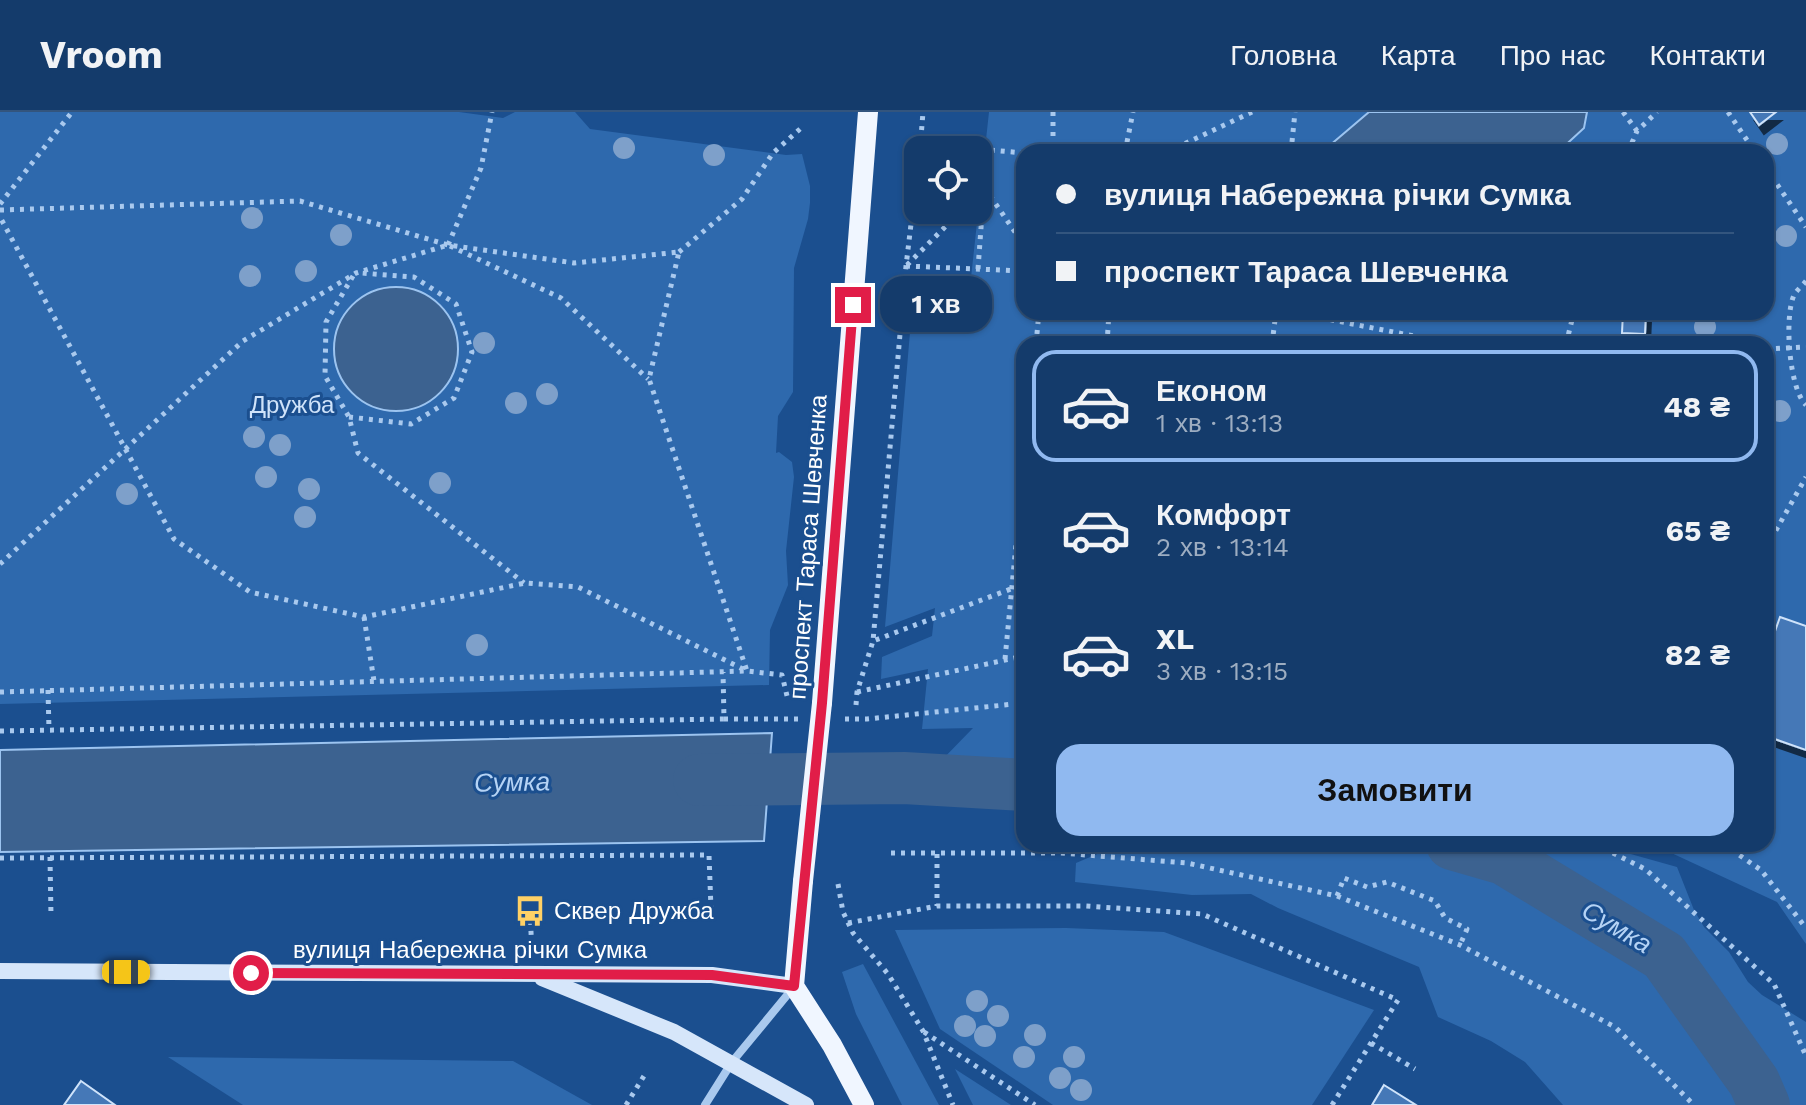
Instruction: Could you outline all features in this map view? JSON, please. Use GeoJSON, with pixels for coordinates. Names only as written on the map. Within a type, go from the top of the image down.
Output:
{"type":"FeatureCollection","features":[{"type":"Feature","properties":{"kind":"main road","name":"проспект Тараса Шевченка"},"geometry":{"type":"LineString","coordinates":[[794,986],[803,881],[829,711],[868,112]]}},
{"type":"Feature","properties":{"kind":"main road","name":"вулиця Набережна річки Сумка"},"geometry":{"type":"LineString","coordinates":[[0,971],[712,975],[794,986]]}},
{"type":"Feature","properties":{"kind":"main road"},"geometry":{"type":"LineString","coordinates":[[534,974],[674,1032],[806,1105]]}},
{"type":"Feature","properties":{"kind":"main road"},"geometry":{"type":"LineString","coordinates":[[794,986],[832,1045],[864,1105]]}},
{"type":"Feature","properties":{"kind":"street"},"geometry":{"type":"LineString","coordinates":[[705,1105],[732,1062],[794,986]]}},
{"type":"Feature","properties":{"kind":"path"},"geometry":{"type":"LineString","coordinates":[[0,207],[72,112]]}},
{"type":"Feature","properties":{"kind":"path"},"geometry":{"type":"LineString","coordinates":[[448,245],[481,168],[492,112]]}},
{"type":"Feature","properties":{"kind":"path"},"geometry":{"type":"LineString","coordinates":[[921,136],[923,112]]}},
{"type":"Feature","properties":{"kind":"path"},"geometry":{"type":"LineString","coordinates":[[1053,112],[1053,144]]}},
{"type":"Feature","properties":{"kind":"path"},"geometry":{"type":"LineString","coordinates":[[1127,144],[1133,112]]}},
{"type":"Feature","properties":{"kind":"path"},"geometry":{"type":"LineString","coordinates":[[1184,144],[1252,112]]}},
{"type":"Feature","properties":{"kind":"path"},"geometry":{"type":"LineString","coordinates":[[1292,144],[1295,112]]}},
{"type":"Feature","properties":{"kind":"path"},"geometry":{"type":"LineString","coordinates":[[1623,112],[1637,131]]}},
{"type":"Feature","properties":{"kind":"path"},"geometry":{"type":"LineString","coordinates":[[1631,144],[1637,131],[1657,112]]}},
{"type":"Feature","properties":{"kind":"path"},"geometry":{"type":"LineString","coordinates":[[1728,112],[1750,144]]}},
{"type":"Feature","properties":{"kind":"path"},"geometry":{"type":"LineString","coordinates":[[0,207],[300,201],[448,245],[574,263],[679,252],[742,199],[773,153],[800,129]]}},
{"type":"Feature","properties":{"kind":"path"},"geometry":{"type":"LineString","coordinates":[[992,151],[1016,153]]}},
{"type":"Feature","properties":{"kind":"path"},"geometry":{"type":"LineString","coordinates":[[1774,180],[1806,227]]}},
{"type":"Feature","properties":{"kind":"path"},"geometry":{"type":"LineString","coordinates":[[992,199],[1016,233]]}},
{"type":"Feature","properties":{"kind":"path"},"geometry":{"type":"LineString","coordinates":[[0,217],[174,539],[250,592],[364,617],[525,583],[578,587],[747,671]]}},
{"type":"Feature","properties":{"kind":"path"},"geometry":{"type":"LineString","coordinates":[[856,705],[873,641],[911,224]]}},
{"type":"Feature","properties":{"kind":"path"},"geometry":{"type":"LineString","coordinates":[[906,266],[948,224]]}},
{"type":"Feature","properties":{"kind":"path"},"geometry":{"type":"LineString","coordinates":[[978,269],[981,224]]}},
{"type":"Feature","properties":{"kind":"path"},"geometry":{"type":"LineString","coordinates":[[0,564],[243,341],[356,273],[448,245],[561,298],[649,379],[747,671]]}},
{"type":"Feature","properties":{"kind":"path"},"geometry":{"type":"LineString","coordinates":[[649,379],[679,252]]}},
{"type":"Feature","properties":{"kind":"path"},"geometry":{"type":"LineString","coordinates":[[906,266],[1016,271]]}},
{"type":"Feature","properties":{"kind":"path"},"geometry":{"type":"LineString","coordinates":[[356,273],[326,322],[325,376],[349,417],[358,453],[525,583]]}},
{"type":"Feature","properties":{"kind":"path"},"geometry":{"type":"LineString","coordinates":[[349,417],[411,424],[454,398],[472,352],[456,304],[414,277],[356,273]]}},
{"type":"Feature","properties":{"kind":"path"},"geometry":{"type":"LineString","coordinates":[[1806,281],[1793,296],[1788,348],[1799,398],[1806,405]]}},
{"type":"Feature","properties":{"kind":"path"},"geometry":{"type":"LineString","coordinates":[[1332,320],[1414,336]]}},
{"type":"Feature","properties":{"kind":"path"},"geometry":{"type":"LineString","coordinates":[[1774,349],[1806,347]]}},
{"type":"Feature","properties":{"kind":"path"},"geometry":{"type":"LineString","coordinates":[[1774,534],[1806,477]]}},
{"type":"Feature","properties":{"kind":"path"},"geometry":{"type":"LineString","coordinates":[[1005,659],[1016,540]]}},
{"type":"Feature","properties":{"kind":"path"},"geometry":{"type":"LineString","coordinates":[[873,641],[1016,588]]}},
{"type":"Feature","properties":{"kind":"path"},"geometry":{"type":"LineString","coordinates":[[364,617],[374,681]]}},
{"type":"Feature","properties":{"kind":"path"},"geometry":{"type":"LineString","coordinates":[[857,692],[1016,657]]}},
{"type":"Feature","properties":{"kind":"path"},"geometry":{"type":"LineString","coordinates":[[0,692],[747,671],[782,675],[788,700]]}},
{"type":"Feature","properties":{"kind":"path"},"geometry":{"type":"LineString","coordinates":[[723,672],[724,719]]}},
{"type":"Feature","properties":{"kind":"path"},"geometry":{"type":"LineString","coordinates":[[48,690],[49,730]]}},
{"type":"Feature","properties":{"kind":"path"},"geometry":{"type":"LineString","coordinates":[[829,711],[867,719],[1016,704]]}},
{"type":"Feature","properties":{"kind":"path"},"geometry":{"type":"LineString","coordinates":[[0,731],[804,719]]}},
{"type":"Feature","properties":{"kind":"path"},"geometry":{"type":"LineString","coordinates":[[1611,852],[1645,869],[1774,984],[1806,1056]]}},
{"type":"Feature","properties":{"kind":"path"},"geometry":{"type":"LineString","coordinates":[[1735,852],[1761,870],[1806,928]]}},
{"type":"Feature","properties":{"kind":"path"},"geometry":{"type":"LineString","coordinates":[[891,853],[1061,853],[1187,863],[1337,896],[1460,945],[1615,1027],[1694,1105]]}},
{"type":"Feature","properties":{"kind":"path"},"geometry":{"type":"LineString","coordinates":[[937,854],[937,906]]}},
{"type":"Feature","properties":{"kind":"path"},"geometry":{"type":"LineString","coordinates":[[0,858],[709,855],[711,909]]}},
{"type":"Feature","properties":{"kind":"path"},"geometry":{"type":"LineString","coordinates":[[50,857],[51,916]]}},
{"type":"Feature","properties":{"kind":"path"},"geometry":{"type":"LineString","coordinates":[[1337,896],[1344,878],[1367,887],[1387,882],[1435,901],[1445,918],[1467,929],[1460,945]]}},
{"type":"Feature","properties":{"kind":"path"},"geometry":{"type":"LineString","coordinates":[[838,884],[843,912],[853,933],[888,974],[923,1031],[953,1105]]}},
{"type":"Feature","properties":{"kind":"path"},"geometry":{"type":"LineString","coordinates":[[848,923],[937,906],[1086,906],[1202,914],[1398,1000],[1332,1105]]}},
{"type":"Feature","properties":{"kind":"path"},"geometry":{"type":"LineString","coordinates":[[530,911],[534,974]]}},
{"type":"Feature","properties":{"kind":"path"},"geometry":{"type":"LineString","coordinates":[[923,1031],[1035,1105]]}},
{"type":"Feature","properties":{"kind":"path"},"geometry":{"type":"LineString","coordinates":[[1371,1043],[1415,1069]]}},
{"type":"Feature","properties":{"kind":"path"},"geometry":{"type":"LineString","coordinates":[[626,1105],[647,1071]]}},
{"type":"Feature","properties":{"kind":"green space","name":"Дружба"},"geometry":{"type":"Polygon","coordinates":[[[0,112],[459,112],[503,118],[515,112],[575,112],[590,129],[786,155],[802,154],[810,186],[810,203],[794,268],[793,392],[778,416],[776,453],[792,462],[794,477],[786,551],[788,585],[770,630],[769,685],[0,704],[0,112]]]}},
{"type":"Feature","properties":{"kind":"green space"},"geometry":{"type":"Polygon","coordinates":[[[989,112],[1806,112],[1806,944],[1777,902],[1669,852],[1774,852],[1774,336],[1016,336],[1016,776],[950,770],[939,763],[973,728],[922,729],[928,669],[881,679],[882,657],[932,636],[935,608],[885,627],[914,285],[970,287],[977,224],[992,224],[992,136],[986,136],[989,112]]]}},
{"type":"Feature","properties":{"kind":"green space"},"geometry":{"type":"Polygon","coordinates":[[[1102,852],[1624,852],[1677,867],[1704,927],[1729,952],[1748,982],[1762,995],[1806,1022],[1806,1105],[1563,1105],[1525,1062],[1491,1041],[1438,1017],[1419,967],[1251,894],[1192,895],[1075,882],[1076,863],[1102,852]]]}},
{"type":"Feature","properties":{"kind":"green space"},"geometry":{"type":"Polygon","coordinates":[[[1066,928],[1164,932],[1374,1010],[1312,1105],[1053,1105],[940,1029],[895,930],[1066,928]]]}},
{"type":"Feature","properties":{"kind":"green space"},"geometry":{"type":"Polygon","coordinates":[[[863,964],[939,1105],[902,1105],[856,1014],[842,972],[863,964]]]}},
{"type":"Feature","properties":{"kind":"green space"},"geometry":{"type":"Polygon","coordinates":[[[168,1057],[513,1061],[592,1105],[243,1105],[168,1057]]]}},
{"type":"Feature","properties":{"kind":"green space"},"geometry":{"type":"Polygon","coordinates":[[[955,1069],[1011,1105],[973,1105],[955,1069]]]}},
{"type":"Feature","properties":{"kind":"water"},"geometry":{"type":"Polygon","coordinates":[[[1369,112],[1587,112],[1584,128],[1567,144],[1331,144],[1369,112]]]}},
{"type":"Feature","properties":{"kind":"water"},"geometry":{"type":"Polygon","coordinates":[[[396,287],[420,292],[440,305],[453,325],[458,349],[453,373],[440,393],[420,406],[396,411],[372,406],[352,393],[339,373],[334,349],[339,325],[352,305],[372,292],[396,287]]]}},
{"type":"Feature","properties":{"kind":"water"},"geometry":{"type":"Polygon","coordinates":[[[772,733],[764,841],[0,852],[0,750],[772,733]]]}},
{"type":"Feature","properties":{"kind":"building"},"geometry":{"type":"Polygon","coordinates":[[[1750,112],[1776,112],[1759,125],[1750,112]]]}},
{"type":"Feature","properties":{"kind":"building"},"geometry":{"type":"Polygon","coordinates":[[[1623,320],[1646,320],[1645,334],[1622,333],[1623,320]]]}},
{"type":"Feature","properties":{"kind":"building"},"geometry":{"type":"Polygon","coordinates":[[[1780,617],[1806,626],[1806,750],[1774,739],[1774,634],[1780,617]]]}},
{"type":"Feature","properties":{"kind":"building"},"geometry":{"type":"Polygon","coordinates":[[[81,1081],[115,1105],[64,1105],[81,1081]]]}},
{"type":"Feature","properties":{"kind":"building"},"geometry":{"type":"Polygon","coordinates":[[[1384,1085],[1416,1105],[1372,1105],[1384,1085]]]}},
{"type":"Feature","properties":{"kind":"waterway","name":"Сумка"},"geometry":{"type":"LineString","coordinates":[[699,780],[904,778],[1016,785]]}},
{"type":"Feature","properties":{"kind":"waterway","name":"Сумка"},"geometry":{"type":"LineString","coordinates":[[1480,852],[1504,859],[1664,956],[1754,1082],[1764,1105]]}},
{"type":"Feature","properties":{"kind":"place","name":"Сквер Дружба"},"geometry":{"type":"Point","coordinates":[530,911]}},
{"type":"Feature","properties":{"kind":"route"},"geometry":{"type":"LineString","coordinates":[[251,973],[712,975],[794,986],[822,703],[853,305]]}}]}
